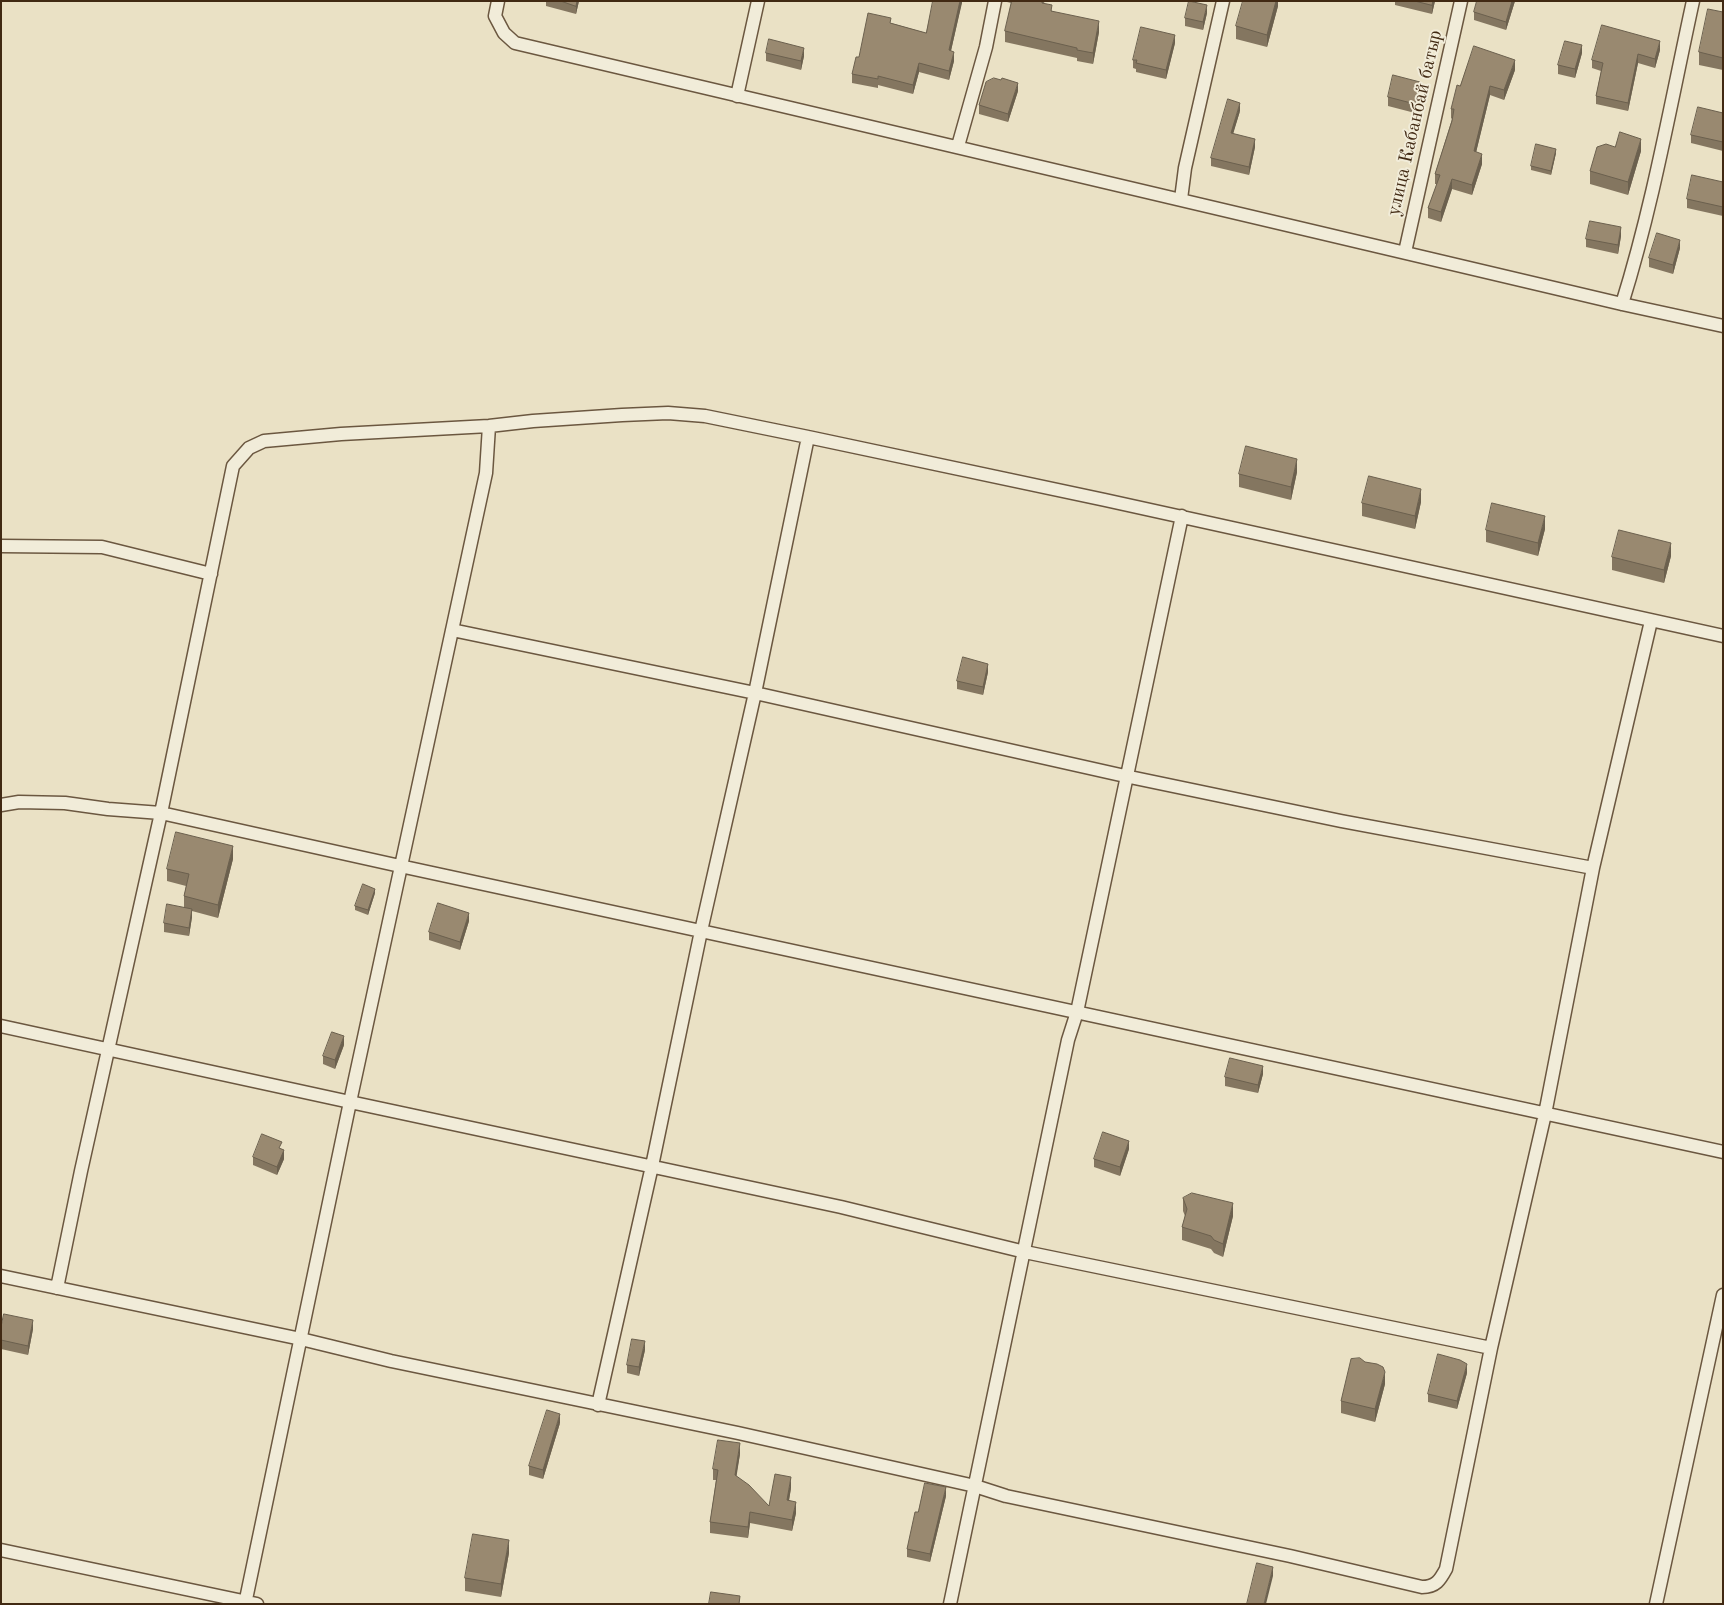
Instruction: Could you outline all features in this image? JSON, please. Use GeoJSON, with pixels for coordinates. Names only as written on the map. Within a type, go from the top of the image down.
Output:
{"type":"FeatureCollection","features":[{"type":"Feature","properties":{"kind":"street"},"geometry":{"type":"LineString","coordinates":[[498,1],[495,16],[504,33],[515,43],[1622,304],[1723,326]]}},
{"type":"Feature","properties":{"kind":"street"},"geometry":{"type":"LineString","coordinates":[[737,96],[758,1]]}},
{"type":"Feature","properties":{"kind":"street"},"geometry":{"type":"LineString","coordinates":[[958,146],[986,47],[995,1]]}},
{"type":"Feature","properties":{"kind":"street"},"geometry":{"type":"LineString","coordinates":[[1181,199],[1184,168],[1223,1]]}},
{"type":"Feature","properties":{"kind":"street","name":"улица Кабанбай батыр"},"geometry":{"type":"LineString","coordinates":[[1405,252],[1461,1]]}},
{"type":"Feature","properties":{"kind":"street"},"geometry":{"type":"LineString","coordinates":[[1622,304],[1655,184],[1693,1]]}},
{"type":"Feature","properties":{"kind":"street"},"geometry":{"type":"LineString","coordinates":[[56,1288],[161,813],[233,466],[249,448],[264,441],[341,434],[489,426],[533,421],[668,413],[705,416],[808,436],[1182,516],[1723,636]]}},
{"type":"Feature","properties":{"kind":"street"},"geometry":{"type":"LineString","coordinates":[[1,1550],[249,1603],[350,1102],[486,473],[489,426]]}},
{"type":"Feature","properties":{"kind":"street"},"geometry":{"type":"LineString","coordinates":[[598,1404],[755,692],[808,436]]}},
{"type":"Feature","properties":{"kind":"street"},"geometry":{"type":"LineString","coordinates":[[950,1604],[1068,1040],[1076,1012],[1182,516]]}},
{"type":"Feature","properties":{"kind":"street"},"geometry":{"type":"LineString","coordinates":[[1,546],[102,547],[211,574]]}},
{"type":"Feature","properties":{"kind":"street"},"geometry":{"type":"LineString","coordinates":[[1,1276],[302,1339],[390,1361],[738,1433],[975,1486],[1006,1496],[1290,1556],[1422,1587],[1430,1587],[1439,1581],[1446,1569],[1491,1348],[1545,1114],[1592,868],[1651,621]]}},
{"type":"Feature","properties":{"kind":"street"},"geometry":{"type":"LineString","coordinates":[[452,630],[755,692],[1126,776],[1341,821],[1592,868]]}},
{"type":"Feature","properties":{"kind":"street"},"geometry":{"type":"LineString","coordinates":[[1,805],[19,802],[66,803],[108,809],[161,813],[701,932],[1723,1152]]}},
{"type":"Feature","properties":{"kind":"street"},"geometry":{"type":"LineString","coordinates":[[1,1026],[851,1209],[1025,1252],[1491,1348]]}},
{"type":"Feature","properties":{"kind":"street"},"geometry":{"type":"LineString","coordinates":[[1656,1604],[1723,1294]]}},
{"type":"Feature","properties":{"kind":"building"},"geometry":{"type":"Polygon","coordinates":[[[561,1],[577,1],[576,6],[561,1]]]}},
{"type":"Feature","properties":{"kind":"building"},"geometry":{"type":"Polygon","coordinates":[[[933,1],[960,1],[949,50],[954,52],[949,71],[919,63],[913,85],[878,76],[878,79],[852,74],[856,57],[859,57],[868,13],[891,18],[890,23],[926,33],[933,1]]]}},
{"type":"Feature","properties":{"kind":"building"},"geometry":{"type":"Polygon","coordinates":[[[1012,1],[1042,1],[1042,3],[1052,5],[1051,11],[1099,21],[1093,53],[1005,31],[1012,1]]]}},
{"type":"Feature","properties":{"kind":"building"},"geometry":{"type":"Polygon","coordinates":[[[1189,1],[1207,5],[1203,22],[1185,18],[1189,1]]]}},
{"type":"Feature","properties":{"kind":"building"},"geometry":{"type":"Polygon","coordinates":[[[1243,1],[1276,1],[1267,35],[1236,26],[1243,1]]]}},
{"type":"Feature","properties":{"kind":"building"},"geometry":{"type":"Polygon","coordinates":[[[1415,1],[1433,1],[1432,5],[1415,1]]]}},
{"type":"Feature","properties":{"kind":"building"},"geometry":{"type":"Polygon","coordinates":[[[1477,1],[1512,1],[1506,22],[1474,12],[1477,1]]]}},
{"type":"Feature","properties":{"kind":"building"},"geometry":{"type":"Polygon","coordinates":[[[1708,9],[1723,12],[1723,58],[1699,52],[1708,9]]]}},
{"type":"Feature","properties":{"kind":"building"},"geometry":{"type":"Polygon","coordinates":[[[1602,25],[1660,41],[1655,59],[1638,54],[1628,103],[1596,96],[1603,63],[1592,60],[1602,25]]]}},
{"type":"Feature","properties":{"kind":"building"},"geometry":{"type":"Polygon","coordinates":[[[1141,27],[1175,35],[1166,70],[1136,63],[1137,60],[1133,60],[1141,27]]]}},
{"type":"Feature","properties":{"kind":"building"},"geometry":{"type":"Polygon","coordinates":[[[769,39],[804,48],[801,61],[766,53],[769,39]]]}},
{"type":"Feature","properties":{"kind":"building"},"geometry":{"type":"Polygon","coordinates":[[[1565,41],[1582,45],[1575,69],[1558,65],[1565,41]]]}},
{"type":"Feature","properties":{"kind":"building"},"geometry":{"type":"Polygon","coordinates":[[[1474,46],[1515,60],[1504,90],[1490,86],[1474,151],[1482,154],[1472,185],[1452,179],[1441,212],[1428,208],[1440,175],[1435,174],[1452,121],[1454,109],[1451,109],[1457,85],[1460,86],[1474,46]]]}},
{"type":"Feature","properties":{"kind":"building"},"geometry":{"type":"Polygon","coordinates":[[[1393,75],[1420,82],[1415,104],[1388,97],[1393,75]]]}},
{"type":"Feature","properties":{"kind":"building"},"geometry":{"type":"Polygon","coordinates":[[[994,78],[1001,80],[1002,78],[1018,83],[1008,114],[979,105],[986,82],[994,78]]]}},
{"type":"Feature","properties":{"kind":"building"},"geometry":{"type":"Polygon","coordinates":[[[1228,99],[1240,103],[1231,133],[1255,139],[1249,167],[1211,158],[1228,99]]]}},
{"type":"Feature","properties":{"kind":"building"},"geometry":{"type":"Polygon","coordinates":[[[1698,107],[1723,113],[1723,142],[1691,135],[1698,107]]]}},
{"type":"Feature","properties":{"kind":"building"},"geometry":{"type":"Polygon","coordinates":[[[1620,132],[1641,139],[1628,182],[1590,171],[1597,147],[1606,144],[1615,147],[1620,132]]]}},
{"type":"Feature","properties":{"kind":"building"},"geometry":{"type":"Polygon","coordinates":[[[1536,144],[1556,149],[1551,171],[1531,166],[1536,144]]]}},
{"type":"Feature","properties":{"kind":"building"},"geometry":{"type":"Polygon","coordinates":[[[1692,175],[1723,182],[1723,207],[1687,199],[1692,175]]]}},
{"type":"Feature","properties":{"kind":"building"},"geometry":{"type":"Polygon","coordinates":[[[1590,221],[1621,227],[1618,245],[1586,239],[1590,221]]]}},
{"type":"Feature","properties":{"kind":"building"},"geometry":{"type":"Polygon","coordinates":[[[1657,233],[1680,240],[1673,265],[1649,258],[1657,233]]]}},
{"type":"Feature","properties":{"kind":"building"},"geometry":{"type":"Polygon","coordinates":[[[1246,446],[1297,459],[1291,487],[1239,474],[1246,446]]]}},
{"type":"Feature","properties":{"kind":"building"},"geometry":{"type":"Polygon","coordinates":[[[1369,476],[1421,489],[1415,516],[1362,503],[1369,476]]]}},
{"type":"Feature","properties":{"kind":"building"},"geometry":{"type":"Polygon","coordinates":[[[1492,503],[1545,516],[1538,543],[1486,530],[1492,503]]]}},
{"type":"Feature","properties":{"kind":"building"},"geometry":{"type":"Polygon","coordinates":[[[1619,530],[1671,543],[1664,570],[1612,557],[1619,530]]]}},
{"type":"Feature","properties":{"kind":"building"},"geometry":{"type":"Polygon","coordinates":[[[963,657],[988,664],[983,687],[957,681],[963,657]]]}},
{"type":"Feature","properties":{"kind":"building"},"geometry":{"type":"Polygon","coordinates":[[[176,832],[233,846],[218,905],[184,896],[189,874],[167,869],[176,832]]]}},
{"type":"Feature","properties":{"kind":"building"},"geometry":{"type":"Polygon","coordinates":[[[363,884],[375,889],[368,910],[355,906],[363,884]]]}},
{"type":"Feature","properties":{"kind":"building"},"geometry":{"type":"Polygon","coordinates":[[[438,903],[469,913],[460,942],[429,932],[438,903]]]}},
{"type":"Feature","properties":{"kind":"building"},"geometry":{"type":"Polygon","coordinates":[[[167,904],[192,909],[189,928],[164,923],[167,904]]]}},
{"type":"Feature","properties":{"kind":"building"},"geometry":{"type":"Polygon","coordinates":[[[332,1032],[344,1036],[335,1060],[323,1056],[332,1032]]]}},
{"type":"Feature","properties":{"kind":"building"},"geometry":{"type":"Polygon","coordinates":[[[1230,1058],[1263,1066],[1258,1085],[1225,1077],[1230,1058]]]}},
{"type":"Feature","properties":{"kind":"building"},"geometry":{"type":"Polygon","coordinates":[[[1103,1132],[1129,1141],[1120,1167],[1094,1159],[1103,1132]]]}},
{"type":"Feature","properties":{"kind":"building"},"geometry":{"type":"Polygon","coordinates":[[[262,1134],[282,1142],[279,1148],[284,1150],[277,1167],[253,1157],[262,1134]]]}},
{"type":"Feature","properties":{"kind":"building"},"geometry":{"type":"Polygon","coordinates":[[[1192,1193],[1233,1203],[1223,1244],[1214,1240],[1211,1236],[1182,1227],[1187,1209],[1183,1198],[1192,1193]]]}},
{"type":"Feature","properties":{"kind":"building"},"geometry":{"type":"Polygon","coordinates":[[[4,1314],[33,1320],[28,1346],[1,1340],[4,1314]]]}},
{"type":"Feature","properties":{"kind":"building"},"geometry":{"type":"Polygon","coordinates":[[[632,1339],[645,1341],[639,1367],[627,1365],[632,1339]]]}},
{"type":"Feature","properties":{"kind":"building"},"geometry":{"type":"Polygon","coordinates":[[[1438,1354],[1467,1364],[1457,1401],[1428,1394],[1438,1354]]]}},
{"type":"Feature","properties":{"kind":"building"},"geometry":{"type":"Polygon","coordinates":[[[1360,1358],[1365,1362],[1383,1367],[1385,1372],[1375,1409],[1341,1401],[1351,1359],[1360,1358]]]}},
{"type":"Feature","properties":{"kind":"building"},"geometry":{"type":"Polygon","coordinates":[[[547,1410],[560,1414],[543,1470],[529,1466],[547,1410]]]}},
{"type":"Feature","properties":{"kind":"building"},"geometry":{"type":"Polygon","coordinates":[[[718,1440],[740,1443],[735,1475],[749,1485],[769,1506],[775,1474],[791,1477],[787,1500],[796,1502],[792,1520],[750,1512],[748,1527],[710,1522],[718,1470],[713,1469],[718,1440]]]}},
{"type":"Feature","properties":{"kind":"building"},"geometry":{"type":"Polygon","coordinates":[[[925,1483],[946,1487],[930,1554],[907,1549],[915,1512],[918,1512],[925,1483]]]}},
{"type":"Feature","properties":{"kind":"building"},"geometry":{"type":"Polygon","coordinates":[[[473,1534],[509,1540],[501,1584],[465,1578],[473,1534]]]}},
{"type":"Feature","properties":{"kind":"building"},"geometry":{"type":"Polygon","coordinates":[[[1257,1563],[1273,1567],[1264,1604],[1247,1604],[1257,1563]]]}},
{"type":"Feature","properties":{"kind":"building"},"geometry":{"type":"Polygon","coordinates":[[[711,1592],[740,1596],[739,1604],[709,1604],[711,1592]]]}}]}
